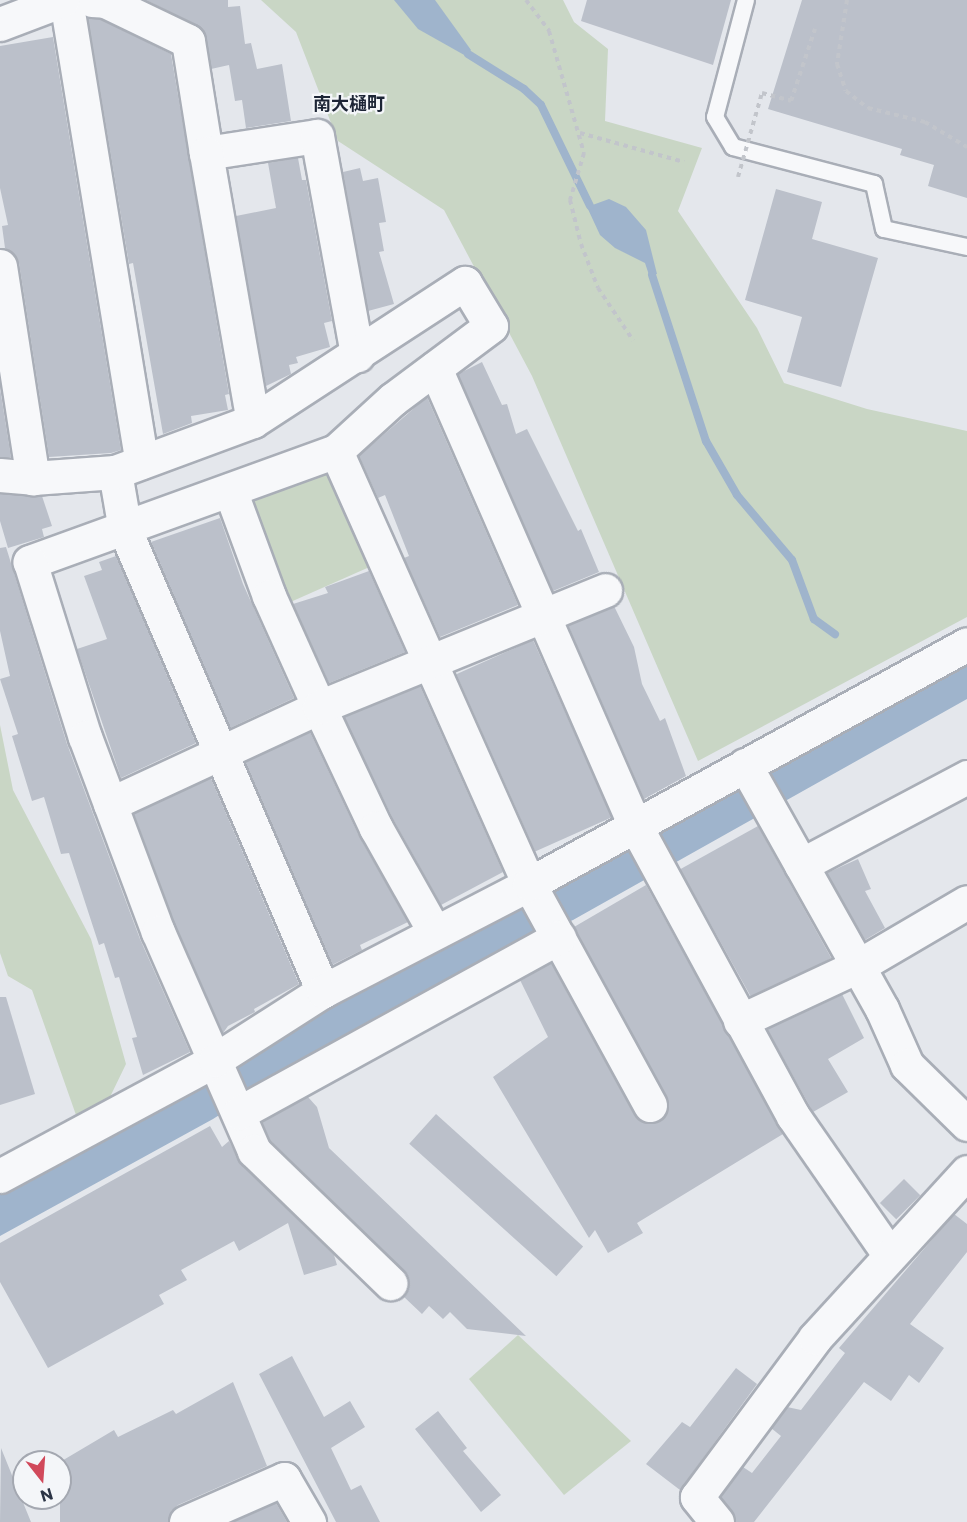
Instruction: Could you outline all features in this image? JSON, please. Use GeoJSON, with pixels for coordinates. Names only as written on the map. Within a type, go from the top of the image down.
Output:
{"type":"FeatureCollection","features":[{"type":"Feature","properties":{"kind":"street"},"geometry":{"type":"LineString","coordinates":[[0,24],[65,0],[128,467],[124,530],[219,756],[322,991]]}},
{"type":"Feature","properties":{"kind":"street"},"geometry":{"type":"LineString","coordinates":[[92,0],[105,1],[188,42],[253,421]]}},
{"type":"Feature","properties":{"kind":"street"},"geometry":{"type":"LineString","coordinates":[[206,153],[317,136],[357,355]]}},
{"type":"Feature","properties":{"kind":"street"},"geometry":{"type":"LineString","coordinates":[[0,266],[33,478]]}},
{"type":"Feature","properties":{"kind":"street"},"geometry":{"type":"LineString","coordinates":[[0,475],[33,478],[128,467],[253,421],[465,283],[491,326],[393,399],[336,451],[124,530],[30,562],[85,737],[158,932],[254,1151],[390,1283]]}},
{"type":"Feature","properties":{"kind":"street"},"geometry":{"type":"LineString","coordinates":[[435,368],[635,825],[793,1116],[889,1254]]}},
{"type":"Feature","properties":{"kind":"street"},"geometry":{"type":"LineString","coordinates":[[336,451],[428,663],[529,884],[651,1105]]}},
{"type":"Feature","properties":{"kind":"street"},"geometry":{"type":"LineString","coordinates":[[230,490],[268,596],[319,707],[376,828],[434,931]]}},
{"type":"Feature","properties":{"kind":"street"},"geometry":{"type":"LineString","coordinates":[[110,804],[219,756],[319,707],[605,590]]}},
{"type":"Feature","properties":{"kind":"street"},"geometry":{"type":"LineString","coordinates":[[0,1176],[215,1060],[322,991],[434,931],[529,884],[967,644]]}},
{"type":"Feature","properties":{"kind":"street"},"geometry":{"type":"LineString","coordinates":[[745,765],[858,966],[907,1065],[967,1124]]}},
{"type":"Feature","properties":{"kind":"street"},"geometry":{"type":"LineString","coordinates":[[801,865],[967,777]]}},
{"type":"Feature","properties":{"kind":"street"},"geometry":{"type":"LineString","coordinates":[[740,1021],[858,966],[967,902]]}},
{"type":"Feature","properties":{"kind":"street"},"geometry":{"type":"LineString","coordinates":[[239,1113],[559,938]]}},
{"type":"Feature","properties":{"kind":"street"},"geometry":{"type":"LineString","coordinates":[[717,1522],[697,1497],[815,1338],[889,1254],[967,1172]]}},
{"type":"Feature","properties":{"kind":"street"},"geometry":{"type":"LineString","coordinates":[[186,1522],[284,1479],[309,1522]]}},
{"type":"Feature","properties":{"kind":"lane"},"geometry":{"type":"LineString","coordinates":[[746,0],[715,117],[733,147],[874,184],[884,229],[967,247]]}},
{"type":"Feature","properties":{"kind":"path"},"geometry":{"type":"LineString","coordinates":[[526,0],[549,31],[580,133],[584,153],[570,200],[581,244],[598,288],[633,340]]}},
{"type":"Feature","properties":{"kind":"path"},"geometry":{"type":"LineString","coordinates":[[847,0],[837,64],[846,91],[868,108],[925,122],[967,147]]}},
{"type":"Feature","properties":{"kind":"path"},"geometry":{"type":"LineString","coordinates":[[738,177],[762,93],[791,101],[815,29]]}},
{"type":"Feature","properties":{"kind":"path"},"geometry":{"type":"LineString","coordinates":[[580,133],[684,162]]}},
{"type":"Feature","properties":{"kind":"green space"},"geometry":{"type":"Polygon","coordinates":[[[261,0],[563,0],[574,22],[608,49],[605,121],[702,148],[678,211],[757,328],[784,383],[867,409],[967,431],[967,617],[698,761],[532,376],[444,210],[338,141],[296,32],[261,0]]]}},
{"type":"Feature","properties":{"kind":"green space"},"geometry":{"type":"Polygon","coordinates":[[[317,468],[333,473],[374,565],[286,604],[246,510],[252,500],[317,468]]]}},
{"type":"Feature","properties":{"kind":"green space"},"geometry":{"type":"Polygon","coordinates":[[[0,725],[13,790],[91,939],[126,1064],[110,1097],[76,1115],[32,990],[8,976],[0,953],[0,725]]]}},
{"type":"Feature","properties":{"kind":"green space"},"geometry":{"type":"Polygon","coordinates":[[[518,1335],[631,1441],[564,1495],[469,1379],[518,1335]]]}},
{"type":"Feature","properties":{"kind":"water"},"geometry":{"type":"Polygon","coordinates":[[[394,0],[435,0],[471,50],[466,56],[418,29],[394,0]]]}},
{"type":"Feature","properties":{"kind":"water"},"geometry":{"type":"Polygon","coordinates":[[[609,199],[626,207],[646,230],[657,274],[649,275],[645,263],[615,248],[600,235],[587,207],[609,199]]]}},
{"type":"Feature","properties":{"kind":"water"},"geometry":{"type":"Polygon","coordinates":[[[967,660],[967,699],[573,920],[496,953],[333,1042],[213,1119],[0,1236],[0,1193],[311,1013],[967,660]]]}},
{"type":"Feature","properties":{"kind":"building"},"geometry":{"type":"Polygon","coordinates":[[[146,0],[228,0],[228,7],[240,6],[245,44],[251,43],[257,69],[282,64],[291,121],[246,128],[242,100],[235,101],[229,65],[211,69],[203,29],[146,0]]]}},
{"type":"Feature","properties":{"kind":"building"},"geometry":{"type":"Polygon","coordinates":[[[587,0],[731,0],[713,65],[581,21],[587,0]]]}},
{"type":"Feature","properties":{"kind":"building"},"geometry":{"type":"Polygon","coordinates":[[[802,0],[967,0],[967,198],[928,186],[934,165],[900,155],[902,149],[768,109],[802,0]]]}},
{"type":"Feature","properties":{"kind":"building"},"geometry":{"type":"Polygon","coordinates":[[[88,18],[100,19],[171,54],[229,394],[225,395],[228,410],[191,416],[192,423],[163,434],[133,263],[129,264],[88,18]]]}},
{"type":"Feature","properties":{"kind":"building"},"geometry":{"type":"Polygon","coordinates":[[[53,37],[121,450],[111,453],[49,457],[19,263],[5,248],[2,226],[8,225],[0,188],[0,46],[53,37]]]}},
{"type":"Feature","properties":{"kind":"building"},"geometry":{"type":"Polygon","coordinates":[[[298,158],[302,180],[306,180],[332,321],[324,323],[330,347],[296,357],[298,363],[289,365],[291,374],[266,386],[236,216],[276,208],[268,163],[298,158]]]}},
{"type":"Feature","properties":{"kind":"building"},"geometry":{"type":"Polygon","coordinates":[[[360,168],[363,181],[378,178],[386,222],[379,223],[384,251],[379,252],[394,304],[368,311],[343,172],[360,168]]]}},
{"type":"Feature","properties":{"kind":"building"},"geometry":{"type":"Polygon","coordinates":[[[776,189],[822,202],[812,239],[878,258],[841,387],[787,372],[802,317],[745,300],[776,189]]]}},
{"type":"Feature","properties":{"kind":"building"},"geometry":{"type":"Polygon","coordinates":[[[482,362],[502,405],[507,404],[516,434],[527,429],[578,531],[581,529],[599,572],[553,591],[458,374],[482,362]]]}},
{"type":"Feature","properties":{"kind":"building"},"geometry":{"type":"Polygon","coordinates":[[[0,388],[11,457],[0,457],[0,388]]]}},
{"type":"Feature","properties":{"kind":"building"},"geometry":{"type":"Polygon","coordinates":[[[427,397],[518,605],[440,637],[404,558],[409,556],[385,495],[378,498],[359,456],[427,397]]]}},
{"type":"Feature","properties":{"kind":"building"},"geometry":{"type":"Polygon","coordinates":[[[0,494],[42,496],[52,526],[42,529],[44,537],[8,548],[0,521],[0,494]]]}},
{"type":"Feature","properties":{"kind":"building"},"geometry":{"type":"Polygon","coordinates":[[[220,518],[243,584],[294,698],[230,728],[151,542],[220,518]]]}},
{"type":"Feature","properties":{"kind":"building"},"geometry":{"type":"Polygon","coordinates":[[[6,547],[67,744],[140,939],[190,1052],[143,1075],[132,1038],[137,1037],[119,977],[115,978],[104,943],[99,945],[69,853],[61,854],[44,797],[32,801],[12,736],[18,734],[0,679],[10,676],[0,631],[0,548],[6,547]]]}},
{"type":"Feature","properties":{"kind":"building"},"geometry":{"type":"Polygon","coordinates":[[[116,556],[196,743],[121,778],[77,649],[107,639],[84,576],[102,570],[99,562],[116,556]]]}},
{"type":"Feature","properties":{"kind":"building"},"geometry":{"type":"Polygon","coordinates":[[[369,571],[405,652],[329,683],[293,604],[328,593],[325,587],[369,571]]]}},
{"type":"Feature","properties":{"kind":"building"},"geometry":{"type":"Polygon","coordinates":[[[614,606],[634,647],[642,684],[660,721],[665,718],[686,776],[644,799],[568,625],[614,606]]]}},
{"type":"Feature","properties":{"kind":"building"},"geometry":{"type":"Polygon","coordinates":[[[533,640],[612,817],[535,851],[456,674],[533,640]]]}},
{"type":"Feature","properties":{"kind":"building"},"geometry":{"type":"Polygon","coordinates":[[[420,686],[503,872],[441,905],[393,819],[344,717],[420,686]]]}},
{"type":"Feature","properties":{"kind":"building"},"geometry":{"type":"Polygon","coordinates":[[[310,732],[359,836],[408,922],[360,945],[362,950],[332,965],[245,762],[310,732]]]}},
{"type":"Feature","properties":{"kind":"building"},"geometry":{"type":"Polygon","coordinates":[[[211,778],[299,984],[254,1009],[255,1012],[228,1026],[223,1033],[175,925],[134,814],[211,778]]]}},
{"type":"Feature","properties":{"kind":"building"},"geometry":{"type":"Polygon","coordinates":[[[758,826],[831,958],[753,1001],[680,869],[758,826]]]}},
{"type":"Feature","properties":{"kind":"building"},"geometry":{"type":"Polygon","coordinates":[[[858,859],[871,889],[865,891],[885,928],[865,940],[827,873],[858,859]]]}},
{"type":"Feature","properties":{"kind":"building"},"geometry":{"type":"Polygon","coordinates":[[[646,885],[783,1134],[637,1223],[643,1233],[608,1253],[595,1230],[589,1238],[493,1077],[548,1037],[520,980],[551,963],[634,1114],[650,1124],[666,1115],[666,1096],[574,927],[646,885]]]}},
{"type":"Feature","properties":{"kind":"building"},"geometry":{"type":"Polygon","coordinates":[[[842,994],[864,1038],[828,1059],[848,1092],[813,1112],[767,1029],[842,994]]]}},
{"type":"Feature","properties":{"kind":"building"},"geometry":{"type":"Polygon","coordinates":[[[0,997],[6,997],[35,1094],[0,1105],[0,997]]]}},
{"type":"Feature","properties":{"kind":"building"},"geometry":{"type":"Polygon","coordinates":[[[308,1097],[317,1107],[329,1148],[526,1336],[467,1329],[450,1312],[443,1319],[429,1306],[422,1314],[403,1296],[408,1287],[403,1270],[270,1140],[262,1122],[308,1097]]]}},
{"type":"Feature","properties":{"kind":"building"},"geometry":{"type":"Polygon","coordinates":[[[436,1114],[583,1246],[556,1276],[409,1144],[436,1114]]]}},
{"type":"Feature","properties":{"kind":"building"},"geometry":{"type":"Polygon","coordinates":[[[210,1126],[222,1147],[229,1141],[241,1164],[334,1255],[337,1265],[304,1275],[288,1223],[239,1251],[234,1241],[181,1270],[187,1280],[159,1295],[164,1304],[48,1368],[0,1282],[0,1243],[210,1126]]]}},
{"type":"Feature","properties":{"kind":"building"},"geometry":{"type":"Polygon","coordinates":[[[904,1179],[920,1195],[896,1219],[880,1203],[904,1179]]]}},
{"type":"Feature","properties":{"kind":"building"},"geometry":{"type":"Polygon","coordinates":[[[954,1214],[967,1224],[967,1252],[910,1324],[944,1348],[919,1383],[909,1375],[891,1401],[864,1382],[754,1522],[735,1522],[721,1497],[743,1467],[752,1473],[781,1436],[771,1428],[787,1407],[801,1410],[845,1353],[839,1348],[954,1214]]]}},
{"type":"Feature","properties":{"kind":"building"},"geometry":{"type":"Polygon","coordinates":[[[292,1356],[324,1417],[350,1401],[365,1427],[331,1448],[351,1490],[361,1485],[380,1522],[336,1522],[259,1374],[292,1356]]]}},
{"type":"Feature","properties":{"kind":"building"},"geometry":{"type":"Polygon","coordinates":[[[736,1368],[757,1384],[680,1490],[646,1464],[682,1422],[690,1427],[736,1368]]]}},
{"type":"Feature","properties":{"kind":"building"},"geometry":{"type":"Polygon","coordinates":[[[233,1382],[267,1466],[178,1505],[171,1511],[168,1522],[60,1522],[60,1510],[72,1510],[72,1455],[114,1430],[118,1437],[173,1410],[176,1414],[233,1382]]]}},
{"type":"Feature","properties":{"kind":"building"},"geometry":{"type":"Polygon","coordinates":[[[438,1411],[467,1448],[463,1451],[501,1495],[481,1512],[415,1429],[438,1411]]]}},
{"type":"Feature","properties":{"kind":"building"},"geometry":{"type":"Polygon","coordinates":[[[1,1448],[12,1475],[12,1510],[26,1510],[31,1522],[0,1522],[1,1448]]]}},
{"type":"Feature","properties":{"kind":"building"},"geometry":{"type":"Polygon","coordinates":[[[276,1503],[287,1522],[233,1522],[276,1503]]]}},
{"type":"Feature","properties":{"kind":"waterway"},"geometry":{"type":"LineString","coordinates":[[468,54],[524,89],[541,105],[590,206]]}},
{"type":"Feature","properties":{"kind":"waterway"},"geometry":{"type":"LineString","coordinates":[[652,275],[706,441],[737,495],[792,560],[814,619],[835,634]]}},
{"type":"Feature","properties":{"kind":"district","name":"南大樋町"},"geometry":{"type":"Point","coordinates":[349,103]}}]}
